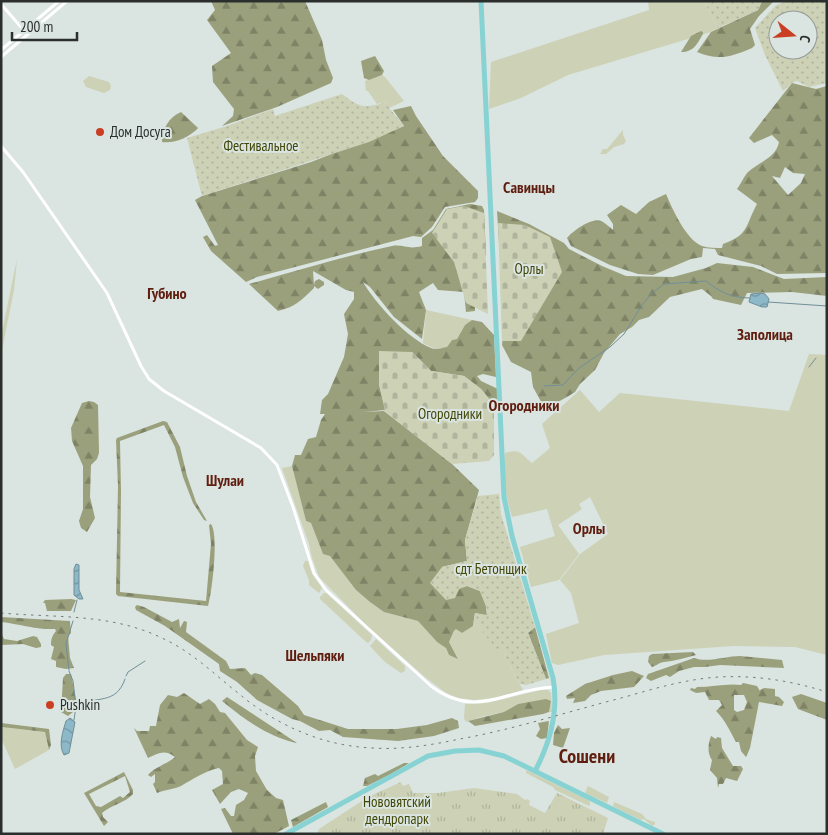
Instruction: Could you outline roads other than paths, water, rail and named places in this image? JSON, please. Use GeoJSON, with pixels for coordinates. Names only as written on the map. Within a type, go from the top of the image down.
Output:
{"type":"FeatureCollection","features":[{"type":"Feature","properties":{"kind":"main road"},"geometry":{"type":"LineString","coordinates":[[481,1],[504,497],[512,536],[554,686],[554,723],[548,744],[535,771]]}},
{"type":"Feature","properties":{"kind":"main road"},"geometry":{"type":"LineString","coordinates":[[286,834],[428,756],[455,751],[488,751],[504,756],[663,834]]}},
{"type":"Feature","properties":{"kind":"main road"},"geometry":{"type":"LineString","coordinates":[[526,766],[535,764],[542,757]]}},
{"type":"Feature","properties":{"kind":"main road"},"geometry":{"type":"LineString","coordinates":[[542,757],[541,768],[545,776]]}},
{"type":"Feature","properties":{"kind":"street"},"geometry":{"type":"LineString","coordinates":[[1,50],[59,1]]}},
{"type":"Feature","properties":{"kind":"street"},"geometry":{"type":"LineString","coordinates":[[1,57],[67,1]]}},
{"type":"Feature","properties":{"kind":"street"},"geometry":{"type":"LineString","coordinates":[[1,4],[27,34]]}},
{"type":"Feature","properties":{"kind":"street"},"geometry":{"type":"LineString","coordinates":[[1,146],[24,174],[73,243],[114,307],[144,373],[157,387],[261,448],[270,456],[281,473],[317,580],[326,590],[431,686],[450,698],[470,702],[494,700],[554,686]]}},
{"type":"Feature","properties":{"kind":"water"},"geometry":{"type":"Polygon","coordinates":[[[751,294],[765,294],[769,299],[767,307],[749,302],[751,294]]]}},
{"type":"Feature","properties":{"kind":"water"},"geometry":{"type":"Polygon","coordinates":[[[76,564],[79,565],[79,590],[83,599],[79,599],[74,595],[74,569],[76,564]]]}},
{"type":"Feature","properties":{"kind":"water"},"geometry":{"type":"Polygon","coordinates":[[[70,718],[75,722],[69,753],[64,755],[61,747],[62,738],[66,721],[70,718]]]}},
{"type":"Feature","properties":{"kind":"waterway"},"geometry":{"type":"LineString","coordinates":[[544,386],[563,385],[579,368],[610,347],[624,334],[651,294],[664,284],[706,281],[726,294],[750,298]]}},
{"type":"Feature","properties":{"kind":"waterway"},"geometry":{"type":"LineString","coordinates":[[768,302],[827,306]]}},
{"type":"Feature","properties":{"kind":"waterway"},"geometry":{"type":"LineString","coordinates":[[809,367],[816,358]]}},
{"type":"Feature","properties":{"kind":"waterway"},"geometry":{"type":"LineString","coordinates":[[74,612],[77,600]]}},
{"type":"Feature","properties":{"kind":"waterway"},"geometry":{"type":"LineString","coordinates":[[69,670],[66,644],[73,621]]}},
{"type":"Feature","properties":{"kind":"waterway"},"geometry":{"type":"LineString","coordinates":[[126,676],[128,672],[145,661]]}},
{"type":"Feature","properties":{"kind":"waterway"},"geometry":{"type":"LineString","coordinates":[[69,671],[73,681],[76,706],[74,720]]}},
{"type":"Feature","properties":{"kind":"waterway"},"geometry":{"type":"LineString","coordinates":[[76,706],[111,697],[121,687],[125,679]]}},
{"type":"Feature","properties":{"kind":"railway"},"geometry":{"type":"LineString","coordinates":[[1,613],[84,618],[124,625],[144,631],[184,650],[253,704],[284,724],[301,732],[336,743],[373,748],[417,746],[481,735],[672,684],[707,678],[760,678],[787,682],[827,692]]}},
{"type":"Feature","properties":{"kind":"place","name":"Дом Досуга"},"geometry":{"type":"Point","coordinates":[100,132]}},
{"type":"Feature","properties":{"kind":"place","name":"Pushkin"},"geometry":{"type":"Point","coordinates":[50,705]}},
{"type":"Feature","properties":{"kind":"district","name":"Савинцы"},"geometry":{"type":"Point","coordinates":[529,187]}},
{"type":"Feature","properties":{"kind":"district","name":"Губино"},"geometry":{"type":"Point","coordinates":[167,293]}},
{"type":"Feature","properties":{"kind":"district","name":"Заполица"},"geometry":{"type":"Point","coordinates":[765,334]}},
{"type":"Feature","properties":{"kind":"district","name":"Огородники"},"geometry":{"type":"Point","coordinates":[524,405]}},
{"type":"Feature","properties":{"kind":"district","name":"Шулаи"},"geometry":{"type":"Point","coordinates":[225,480]}},
{"type":"Feature","properties":{"kind":"district","name":"Орлы"},"geometry":{"type":"Point","coordinates":[589,528]}},
{"type":"Feature","properties":{"kind":"district","name":"Шельпяки"},"geometry":{"type":"Point","coordinates":[315,655]}},
{"type":"Feature","properties":{"kind":"district","name":"Сошени"},"geometry":{"type":"Point","coordinates":[587,756]}},
{"type":"Feature","properties":{"kind":"park label","name":"Фестивальное"},"geometry":{"type":"Point","coordinates":[261,146]}},
{"type":"Feature","properties":{"kind":"park label","name":"сдт Бетонщик"},"geometry":{"type":"Point","coordinates":[491,569]}},
{"type":"Feature","properties":{"kind":"park label","name":"Нововятский дендропарк"},"geometry":{"type":"Point","coordinates":[397,810]}}]}
